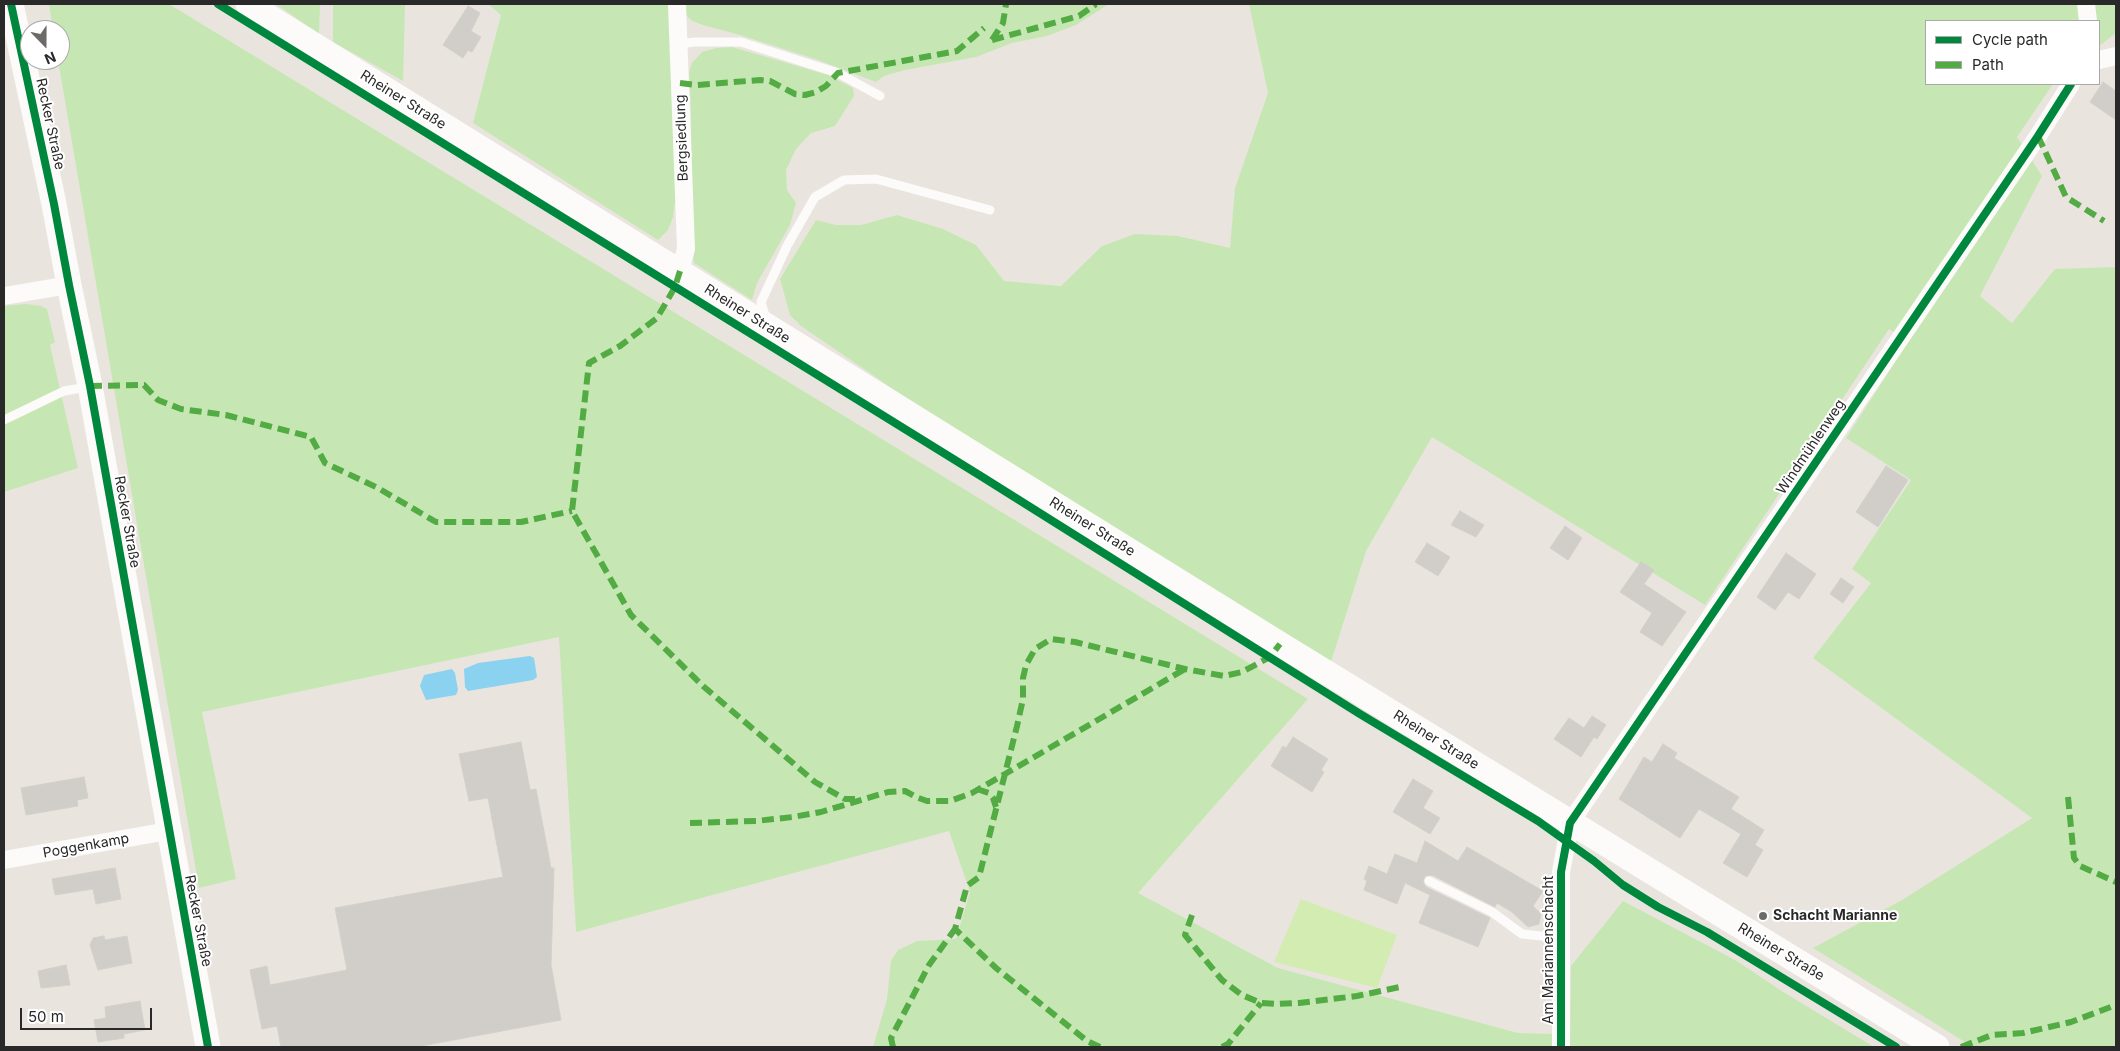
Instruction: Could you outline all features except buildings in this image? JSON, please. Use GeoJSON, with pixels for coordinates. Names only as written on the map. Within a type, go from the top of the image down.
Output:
{"type":"FeatureCollection","features":[{"type":"Feature","properties":{"kind":"main road","name":"Recker Straße"},"geometry":{"type":"LineString","coordinates":[[11,4],[54,204],[90,386],[208,1047]]}},
{"type":"Feature","properties":{"kind":"main road","name":"Rheiner Straße"},"geometry":{"type":"LineString","coordinates":[[248,4],[680,271],[770,329],[1570,823],[1937,1047]]}},
{"type":"Feature","properties":{"kind":"street","name":"Bergsiedlung"},"geometry":{"type":"LineString","coordinates":[[678,4],[686,248],[680,271]]}},
{"type":"Feature","properties":{"kind":"street"},"geometry":{"type":"LineString","coordinates":[[2086,4],[2088,20]]}},
{"type":"Feature","properties":{"kind":"street"},"geometry":{"type":"LineString","coordinates":[[2100,60],[2116,56]]}},
{"type":"Feature","properties":{"kind":"street","name":"Windmühlenweg"},"geometry":{"type":"LineString","coordinates":[[1570,823],[2033,144],[2070,85]]}},
{"type":"Feature","properties":{"kind":"street"},"geometry":{"type":"LineString","coordinates":[[4,296],[69,285]]}},
{"type":"Feature","properties":{"kind":"street","name":"Am Mariannenschacht"},"geometry":{"type":"LineString","coordinates":[[1561,1047],[1561,872],[1570,823]]}},
{"type":"Feature","properties":{"kind":"street","name":"Poggenkamp"},"geometry":{"type":"LineString","coordinates":[[4,860],[168,831]]}},
{"type":"Feature","properties":{"kind":"lane"},"geometry":{"type":"LineString","coordinates":[[679,44],[741,42],[838,73],[880,96]]}},
{"type":"Feature","properties":{"kind":"lane"},"geometry":{"type":"LineString","coordinates":[[770,329],[763,313],[761,302],[787,246],[815,197],[844,180],[876,179],[990,210]]}},
{"type":"Feature","properties":{"kind":"lane"},"geometry":{"type":"LineString","coordinates":[[4,420],[64,391],[90,386]]}},
{"type":"Feature","properties":{"kind":"lane"},"geometry":{"type":"LineString","coordinates":[[1429,881],[1492,912],[1522,934],[1561,938]]}},
{"type":"Feature","properties":{"kind":"green space"},"geometry":{"type":"Polygon","coordinates":[[[49,4],[169,4],[1308,699],[1138,893],[1278,968],[1518,1033],[1553,1034],[1553,1047],[873,1047],[887,999],[891,961],[898,950],[917,941],[956,939],[970,892],[949,831],[576,932],[559,637],[202,712],[236,879],[199,888],[60,70],[70,70],[70,20],[51,20],[49,4]]]}},
{"type":"Feature","properties":{"kind":"green space"},"geometry":{"type":"Polygon","coordinates":[[[276,4],[320,4],[319,34],[276,4]]]}},
{"type":"Feature","properties":{"kind":"green space"},"geometry":{"type":"Polygon","coordinates":[[[333,4],[405,4],[403,81],[333,42],[333,4]]]}},
{"type":"Feature","properties":{"kind":"green space"},"geometry":{"type":"Polygon","coordinates":[[[488,4],[669,4],[676,194],[673,217],[668,230],[658,240],[473,123],[501,15],[488,4]]]}},
{"type":"Feature","properties":{"kind":"green space"},"geometry":{"type":"Polygon","coordinates":[[[683,4],[1109,4],[1076,25],[1047,36],[1012,43],[976,57],[905,70],[884,76],[876,82],[818,60],[692,21],[687,16],[683,4]]]}},
{"type":"Feature","properties":{"kind":"green space"},"geometry":{"type":"Polygon","coordinates":[[[1249,4],[2116,4],[2116,33],[2100,45],[2100,20],[1925,20],[1925,85],[2052,85],[2017,137],[2042,176],[1980,296],[2012,323],[2055,269],[2116,267],[2116,1047],[1973,1047],[1813,948],[1902,900],[2032,818],[1813,658],[1871,583],[1852,569],[1911,480],[1846,438],[1908,342],[1889,329],[1705,605],[1432,437],[1366,551],[1330,665],[899,393],[801,326],[790,315],[780,279],[816,220],[836,225],[861,225],[897,215],[943,229],[976,245],[1004,281],[1061,286],[1102,246],[1135,234],[1178,236],[1230,248],[1235,188],[1268,93],[1249,4]]]}},
{"type":"Feature","properties":{"kind":"green space"},"geometry":{"type":"Polygon","coordinates":[[[732,47],[828,75],[853,88],[854,96],[835,126],[811,133],[796,149],[786,170],[787,190],[796,203],[790,225],[757,283],[752,300],[694,263],[692,251],[689,72],[692,63],[702,52],[716,48],[732,47]]]}},
{"type":"Feature","properties":{"kind":"green space"},"geometry":{"type":"Polygon","coordinates":[[[26,304],[41,306],[47,309],[55,342],[50,345],[78,468],[4,492],[4,306],[26,304]]]}},
{"type":"Feature","properties":{"kind":"green space"},"geometry":{"type":"Polygon","coordinates":[[[1301,899],[1397,935],[1377,988],[1274,962],[1301,899]]]}},
{"type":"Feature","properties":{"kind":"green space"},"geometry":{"type":"Polygon","coordinates":[[[1623,901],[1737,961],[1780,990],[1874,1047],[1570,1047],[1571,966],[1623,901]]]}},
{"type":"Feature","properties":{"kind":"water"},"geometry":{"type":"Polygon","coordinates":[[[530,656],[534,658],[537,677],[533,680],[468,691],[465,687],[464,669],[478,663],[530,656]]]}},
{"type":"Feature","properties":{"kind":"water"},"geometry":{"type":"Polygon","coordinates":[[[452,669],[455,673],[458,690],[456,695],[426,700],[420,686],[424,675],[452,669]]]}},
{"type":"Feature","properties":{"kind":"marked path"},"geometry":{"type":"LineString","coordinates":[[992,40],[1003,23],[1006,4]]}},
{"type":"Feature","properties":{"kind":"marked path"},"geometry":{"type":"LineString","coordinates":[[992,40],[1079,16],[1096,4]]}},
{"type":"Feature","properties":{"kind":"marked path"},"geometry":{"type":"LineString","coordinates":[[680,83],[697,85],[760,80],[770,81],[795,94],[805,95],[816,92],[826,86],[838,73],[957,51],[984,28]]}},
{"type":"Feature","properties":{"kind":"marked path"},"geometry":{"type":"LineString","coordinates":[[2038,136],[2066,197],[2104,221]]}},
{"type":"Feature","properties":{"kind":"marked path"},"geometry":{"type":"LineString","coordinates":[[680,271],[675,287],[657,318],[620,346],[589,363],[572,511],[631,615],[703,686],[815,782],[845,799],[858,799]]}},
{"type":"Feature","properties":{"kind":"marked path"},"geometry":{"type":"LineString","coordinates":[[90,386],[144,385],[158,400],[181,409],[226,415],[311,437],[325,463],[378,488],[436,522],[521,522],[572,511]]}},
{"type":"Feature","properties":{"kind":"marked path"},"geometry":{"type":"LineString","coordinates":[[1100,1047],[1087,1041],[996,968],[955,929],[967,886],[979,877],[1023,699],[1023,678],[1026,665],[1035,649],[1051,639],[1075,642],[1185,669],[1224,676],[1242,672],[1270,657],[1280,644]]}},
{"type":"Feature","properties":{"kind":"marked path"},"geometry":{"type":"LineString","coordinates":[[690,823],[756,821],[793,817],[821,812],[888,792],[905,791],[927,801],[950,801],[972,793],[1185,669]]}},
{"type":"Feature","properties":{"kind":"marked path"},"geometry":{"type":"LineString","coordinates":[[977,789],[989,793],[996,807]]}},
{"type":"Feature","properties":{"kind":"marked path"},"geometry":{"type":"LineString","coordinates":[[2068,797],[2074,858],[2080,866],[2116,882]]}},
{"type":"Feature","properties":{"kind":"marked path"},"geometry":{"type":"LineString","coordinates":[[1192,915],[1185,935],[1222,980],[1242,995],[1261,1003],[1299,1003],[1357,996],[1400,987]]}},
{"type":"Feature","properties":{"kind":"marked path"},"geometry":{"type":"LineString","coordinates":[[893,1047],[891,1038],[929,965],[955,929]]}},
{"type":"Feature","properties":{"kind":"marked path"},"geometry":{"type":"LineString","coordinates":[[1222,1047],[1228,1044],[1261,1003]]}},
{"type":"Feature","properties":{"kind":"marked path"},"geometry":{"type":"LineString","coordinates":[[1961,1047],[1992,1035],[2023,1033],[2071,1022],[2116,1005]]}},
{"type":"Feature","properties":{"kind":"cycle path"},"geometry":{"type":"LineString","coordinates":[[11,4],[54,204],[90,386],[208,1047]]}},
{"type":"Feature","properties":{"kind":"cycle path"},"geometry":{"type":"LineString","coordinates":[[218,4],[984,478],[1360,714],[1538,821],[1594,861],[1623,885],[1658,907],[1707,932],[1896,1047]]}},
{"type":"Feature","properties":{"kind":"cycle path"},"geometry":{"type":"LineString","coordinates":[[1561,1047],[1561,872],[1570,823],[2038,136],[2070,85]]}},
{"type":"Feature","properties":{"kind":"place","name":"Schacht Marianne"},"geometry":{"type":"Point","coordinates":[1763,916]}}]}
